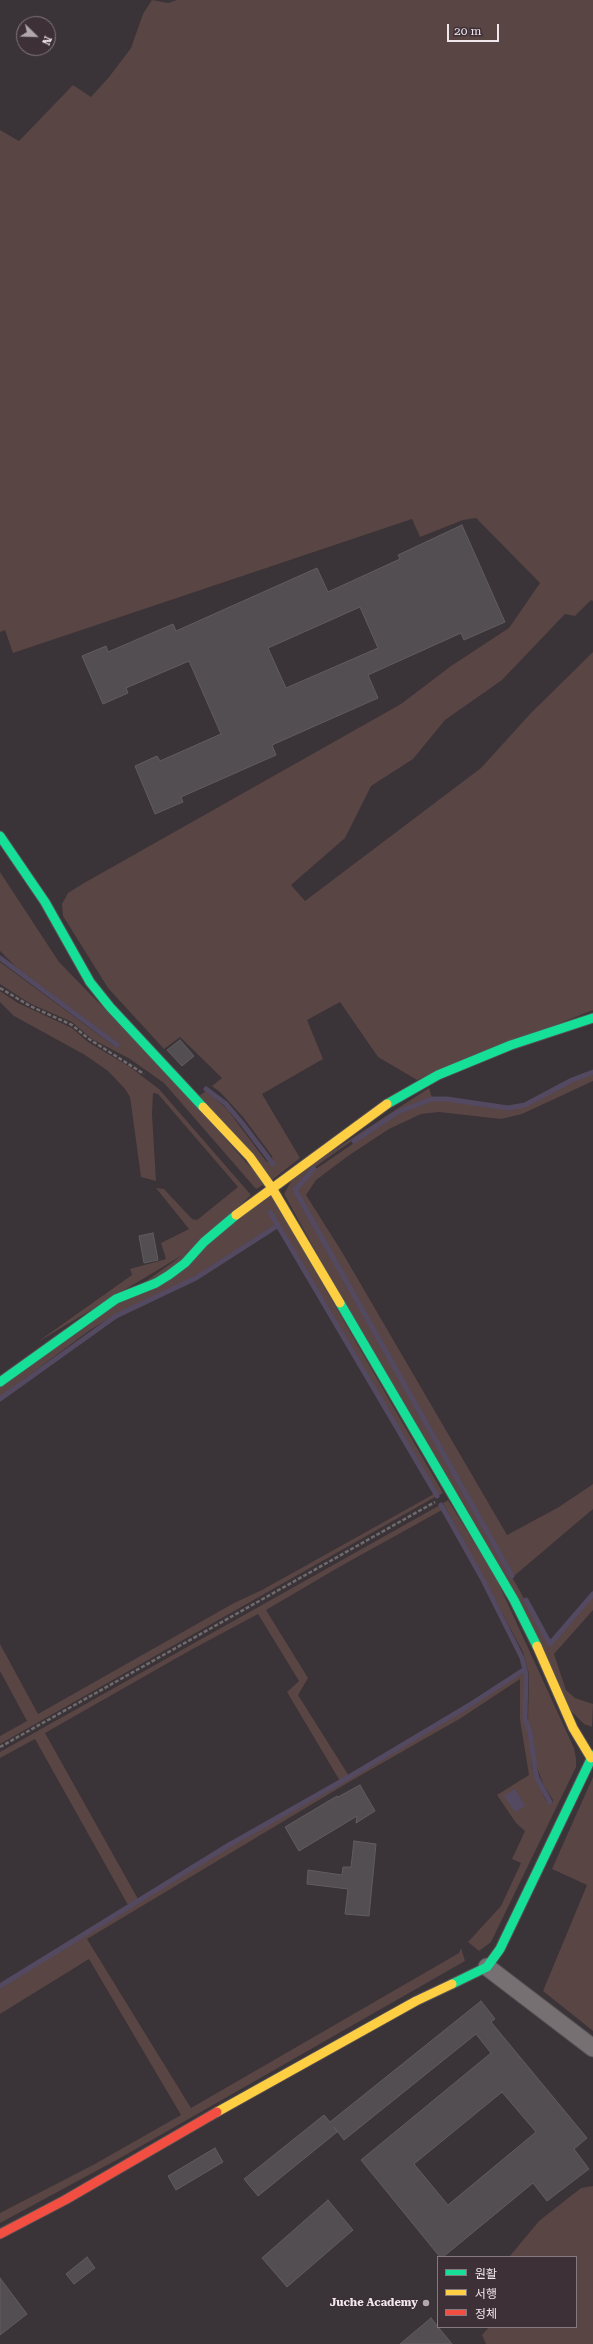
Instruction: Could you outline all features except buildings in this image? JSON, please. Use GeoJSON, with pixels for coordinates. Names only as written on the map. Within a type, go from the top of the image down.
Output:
{"type":"FeatureCollection","features":[{"type":"Feature","properties":{"kind":"street"},"geometry":{"type":"LineString","coordinates":[[0,836],[45,902],[90,982],[110,1007],[250,1157],[272,1188],[514,1600],[542,1657],[573,1728],[592,1757],[500,1949],[487,1967],[416,2001],[155,2146],[64,2200],[0,2234]]}},
{"type":"Feature","properties":{"kind":"street"},"geometry":{"type":"LineString","coordinates":[[0,1382],[116,1299],[156,1283],[169,1275],[185,1263],[204,1242],[249,1204],[388,1103],[438,1075],[518,1043],[593,1018]]}},
{"type":"Feature","properties":{"kind":"street"},"geometry":{"type":"LineString","coordinates":[[487,1967],[593,2048]]}},
{"type":"Feature","properties":{"kind":"path"},"geometry":{"type":"LineString","coordinates":[[0,988],[30,1006],[72,1025],[89,1039],[148,1077]]}},
{"type":"Feature","properties":{"kind":"path"},"geometry":{"type":"LineString","coordinates":[[0,1747],[451,1492]]}},
{"type":"Feature","properties":{"kind":"shaded area"},"geometry":{"type":"Polygon","coordinates":[[[152,0],[168,3],[177,0],[593,0],[593,601],[591,600],[575,616],[565,614],[502,680],[445,720],[413,759],[371,786],[345,838],[291,885],[305,901],[481,768],[531,713],[593,652],[593,1010],[417,1080],[378,1057],[340,1002],[307,1020],[323,1059],[262,1094],[300,1158],[272,1180],[199,1096],[206,1091],[227,1109],[266,1161],[273,1164],[272,1156],[243,1117],[221,1093],[212,1086],[222,1078],[180,1037],[164,1049],[108,988],[63,916],[62,904],[68,893],[84,883],[401,704],[451,666],[509,628],[540,583],[476,518],[463,520],[420,537],[412,519],[13,653],[5,630],[0,632],[0,130],[19,141],[73,85],[91,97],[109,77],[131,48],[143,14],[152,0]]]}},
{"type":"Feature","properties":{"kind":"shaded area"},"geometry":{"type":"Polygon","coordinates":[[[0,872],[59,962],[171,1077],[265,1184],[256,1189],[164,1083],[130,1059],[92,1039],[72,1022],[29,1003],[0,984],[0,962],[114,1046],[117,1043],[16,967],[0,951],[0,872]]]}},
{"type":"Feature","properties":{"kind":"shaded area"},"geometry":{"type":"Polygon","coordinates":[[[0,991],[18,1003],[72,1028],[88,1042],[130,1067],[159,1089],[251,1195],[196,1247],[36,1343],[132,1275],[130,1269],[166,1259],[161,1243],[189,1229],[156,1188],[164,1189],[192,1219],[197,1220],[238,1187],[158,1094],[153,1093],[152,1114],[156,1181],[141,1177],[130,1097],[125,1089],[108,1071],[85,1055],[14,1016],[0,1002],[0,991]]]}},
{"type":"Feature","properties":{"kind":"shaded area"},"geometry":{"type":"Polygon","coordinates":[[[593,1074],[593,1081],[522,1114],[501,1119],[439,1112],[421,1114],[389,1129],[348,1156],[316,1180],[306,1195],[342,1252],[507,1535],[559,1507],[593,1484],[593,1509],[514,1576],[296,1190],[313,1171],[398,1113],[432,1101],[447,1101],[508,1109],[525,1106],[573,1081],[593,1074]]]}},
{"type":"Feature","properties":{"kind":"shaded area"},"geometry":{"type":"Polygon","coordinates":[[[429,1088],[432,1098],[397,1111],[356,1138],[312,1169],[293,1191],[338,1266],[550,1645],[593,1596],[593,1610],[554,1654],[566,1690],[575,1698],[593,1704],[592,1727],[584,1724],[571,1711],[284,1194],[294,1176],[429,1088]]]}},
{"type":"Feature","properties":{"kind":"shaded area"},"geometry":{"type":"Polygon","coordinates":[[[270,1193],[443,1493],[438,1496],[269,1209],[268,1211],[275,1225],[197,1275],[153,1299],[118,1313],[90,1330],[0,1397],[0,1385],[270,1193]]]}},
{"type":"Feature","properties":{"kind":"shaded area"},"geometry":{"type":"Polygon","coordinates":[[[434,1494],[435,1497],[0,1744],[0,1736],[27,1721],[0,1671],[0,1644],[38,1714],[234,1603],[262,1590],[434,1494]]]}},
{"type":"Feature","properties":{"kind":"shaded area"},"geometry":{"type":"Polygon","coordinates":[[[448,1500],[496,1578],[574,1748],[576,1759],[576,1767],[491,1942],[479,1951],[468,1942],[501,1906],[521,1863],[512,1859],[525,1831],[516,1823],[497,1795],[529,1775],[520,1720],[520,1679],[461,1718],[349,1782],[87,1939],[191,2108],[459,1953],[461,1948],[465,1961],[122,2157],[0,2223],[0,2213],[93,2165],[181,2115],[89,1959],[0,2014],[0,1987],[229,1846],[350,1779],[469,1707],[524,1671],[523,1718],[530,1735],[532,1768],[545,1799],[549,1804],[552,1804],[553,1800],[544,1786],[536,1765],[532,1733],[528,1722],[529,1674],[523,1652],[443,1503],[448,1500]]]}},
{"type":"Feature","properties":{"kind":"shaded area"},"geometry":{"type":"Polygon","coordinates":[[[440,1505],[442,1510],[341,1566],[266,1610],[308,1678],[298,1695],[349,1776],[340,1781],[287,1692],[299,1681],[258,1614],[189,1651],[45,1733],[138,1899],[128,1905],[35,1739],[0,1758],[0,1752],[440,1505]]]}},
{"type":"Feature","properties":{"kind":"shaded area"},"geometry":{"type":"Polygon","coordinates":[[[593,1777],[593,2031],[543,1991],[587,1885],[552,1869],[593,1777]]]}},
{"type":"Feature","properties":{"kind":"shaded area"},"geometry":{"type":"Polygon","coordinates":[[[515,1789],[525,1806],[515,1812],[504,1796],[515,1789]]]}},
{"type":"Feature","properties":{"kind":"shaded area"},"geometry":{"type":"Polygon","coordinates":[[[593,2186],[593,2344],[486,2344],[482,2335],[488,2328],[577,2328],[577,2256],[510,2256],[539,2221],[581,2188],[593,2186]]]}},
{"type":"Feature","properties":{"kind":"waterway"},"geometry":{"type":"LineString","coordinates":[[0,958],[117,1045]]}},
{"type":"Feature","properties":{"kind":"waterway"},"geometry":{"type":"LineString","coordinates":[[354,1141],[398,1112],[432,1099],[447,1099],[508,1108],[525,1105],[572,1080],[593,1072]]}},
{"type":"Feature","properties":{"kind":"waterway"},"geometry":{"type":"LineString","coordinates":[[206,1089],[226,1104],[273,1164]]}},
{"type":"Feature","properties":{"kind":"waterway"},"geometry":{"type":"LineString","coordinates":[[314,1169],[295,1190],[512,1576]]}},
{"type":"Feature","properties":{"kind":"waterway"},"geometry":{"type":"LineString","coordinates":[[270,1212],[437,1496]]}},
{"type":"Feature","properties":{"kind":"waterway"},"geometry":{"type":"LineString","coordinates":[[0,1399],[116,1316],[196,1278],[277,1226]]}},
{"type":"Feature","properties":{"kind":"waterway"},"geometry":{"type":"LineString","coordinates":[[441,1505],[482,1578],[522,1658],[526,1674],[525,1719],[530,1732],[537,1778],[550,1802]]}},
{"type":"Feature","properties":{"kind":"waterway"},"geometry":{"type":"LineString","coordinates":[[526,1600],[550,1644],[593,1594]]}},
{"type":"Feature","properties":{"kind":"waterway"},"geometry":{"type":"LineString","coordinates":[[0,1986],[229,1845],[349,1777],[468,1706],[525,1669]]}},
{"type":"Feature","properties":{"kind":"traffic: fast"},"geometry":{"type":"LineString","coordinates":[[0,836],[45,902],[90,982],[110,1007],[203,1107]]}},
{"type":"Feature","properties":{"kind":"traffic: fast"},"geometry":{"type":"LineString","coordinates":[[387,1104],[438,1075],[511,1045],[593,1018]]}},
{"type":"Feature","properties":{"kind":"traffic: fast"},"geometry":{"type":"LineString","coordinates":[[0,1382],[116,1299],[156,1283],[169,1275],[185,1263],[204,1242],[236,1215]]}},
{"type":"Feature","properties":{"kind":"traffic: fast"},"geometry":{"type":"LineString","coordinates":[[340,1303],[514,1600],[537,1646]]}},
{"type":"Feature","properties":{"kind":"traffic: fast"},"geometry":{"type":"LineString","coordinates":[[452,1984],[487,1967],[500,1949],[593,1755]]}},
{"type":"Feature","properties":{"kind":"traffic: slow"},"geometry":{"type":"LineString","coordinates":[[236,1215],[387,1104]]}},
{"type":"Feature","properties":{"kind":"traffic: slow"},"geometry":{"type":"LineString","coordinates":[[203,1107],[250,1157],[272,1188],[340,1303]]}},
{"type":"Feature","properties":{"kind":"traffic: slow"},"geometry":{"type":"LineString","coordinates":[[537,1646],[573,1728],[591,1758]]}},
{"type":"Feature","properties":{"kind":"traffic: slow"},"geometry":{"type":"LineString","coordinates":[[217,2112],[416,2001],[452,1984]]}},
{"type":"Feature","properties":{"kind":"traffic: jam"},"geometry":{"type":"LineString","coordinates":[[0,2234],[65,2200],[217,2112]]}},
{"type":"Feature","properties":{"kind":"place","name":"Juche Academy"},"geometry":{"type":"Point","coordinates":[426,2303]}}]}
